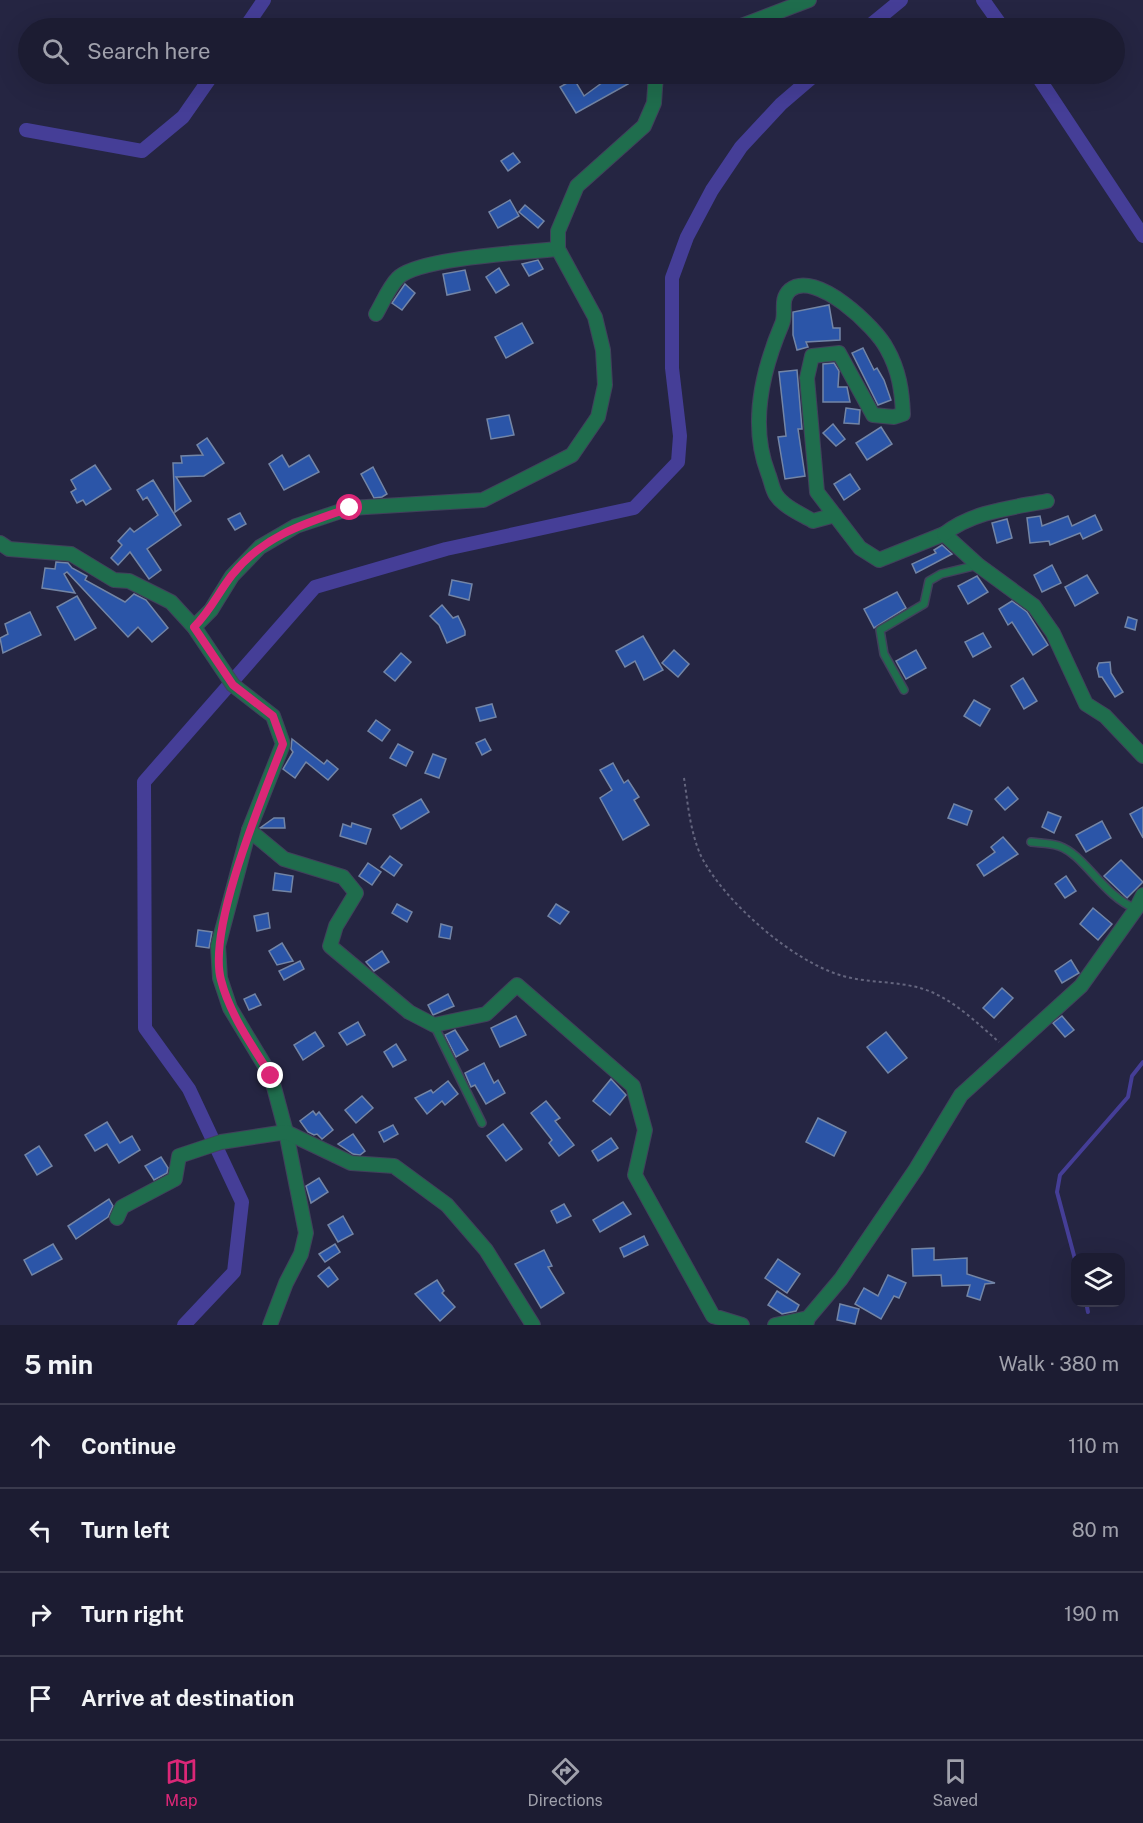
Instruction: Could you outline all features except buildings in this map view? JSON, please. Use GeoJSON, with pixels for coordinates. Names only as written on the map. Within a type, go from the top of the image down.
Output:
{"type":"FeatureCollection","features":[{"type":"Feature","properties":{"kind":"street"},"geometry":{"type":"LineString","coordinates":[[762,18],[809,0]]}},
{"type":"Feature","properties":{"kind":"street"},"geometry":{"type":"LineString","coordinates":[[194,627],[211,610],[232,576],[260,547],[296,526],[350,508],[483,500],[572,455],[598,417],[605,386],[603,350],[595,317],[558,249],[558,231],[577,186],[644,126],[654,103],[655,84]]}},
{"type":"Feature","properties":{"kind":"street"},"geometry":{"type":"LineString","coordinates":[[376,314],[399,276],[452,259],[558,249]]}},
{"type":"Feature","properties":{"kind":"street"},"geometry":{"type":"LineString","coordinates":[[835,515],[813,521],[787,506],[776,495],[759,451],[759,399],[772,348],[784,318],[783,303],[789,291],[799,286],[814,286],[855,311],[887,347],[902,386],[903,414],[894,417],[873,415],[839,353],[812,356],[807,378],[817,492],[835,515],[860,548],[879,560],[944,534],[957,524],[984,513],[1047,501]]}},
{"type":"Feature","properties":{"kind":"street"},"geometry":{"type":"LineString","coordinates":[[944,534],[978,565],[1034,606],[1053,633],[1086,704],[1105,716],[1143,756]]}},
{"type":"Feature","properties":{"kind":"street"},"geometry":{"type":"LineString","coordinates":[[0,543],[9,549],[71,554],[114,580],[129,581],[171,602],[194,627],[233,685],[273,716],[283,744],[249,830],[218,946],[220,978],[230,1008],[271,1076],[286,1132],[306,1233],[301,1254],[286,1283],[270,1325]]}},
{"type":"Feature","properties":{"kind":"street"},"geometry":{"type":"LineString","coordinates":[[249,830],[285,860],[343,877],[356,893],[336,926],[330,946],[409,1012],[434,1025],[486,1014],[517,985],[633,1086],[645,1130],[635,1175],[713,1316],[742,1325]]}},
{"type":"Feature","properties":{"kind":"street"},"geometry":{"type":"LineString","coordinates":[[775,1325],[807,1321],[848,1270],[916,1169],[961,1095],[1081,986],[1136,909],[1143,895]]}},
{"type":"Feature","properties":{"kind":"street"},"geometry":{"type":"LineString","coordinates":[[117,1218],[122,1207],[175,1179],[179,1156],[221,1142],[286,1132],[351,1163],[394,1166],[447,1205],[486,1250],[533,1325]]}},
{"type":"Feature","properties":{"kind":"lane"},"geometry":{"type":"LineString","coordinates":[[904,690],[884,654],[880,630],[924,604],[929,581],[941,574],[978,565]]}},
{"type":"Feature","properties":{"kind":"lane"},"geometry":{"type":"LineString","coordinates":[[1030,842],[1058,845],[1070,851],[1108,892],[1136,909]]}},
{"type":"Feature","properties":{"kind":"lane"},"geometry":{"type":"LineString","coordinates":[[434,1025],[482,1124]]}},
{"type":"Feature","properties":{"kind":"path"},"geometry":{"type":"LineString","coordinates":[[684,778],[692,829],[702,857],[727,895],[765,930],[791,950],[842,976],[922,988],[950,1003],[1010,1052]]}},
{"type":"Feature","properties":{"kind":"waterway"},"geometry":{"type":"LineString","coordinates":[[252,18],[264,0]]}},
{"type":"Feature","properties":{"kind":"waterway"},"geometry":{"type":"LineString","coordinates":[[879,18],[901,0]]}},
{"type":"Feature","properties":{"kind":"waterway"},"geometry":{"type":"LineString","coordinates":[[983,0],[996,18]]}},
{"type":"Feature","properties":{"kind":"waterway"},"geometry":{"type":"LineString","coordinates":[[26,130],[142,151],[183,117],[206,84]]}},
{"type":"Feature","properties":{"kind":"waterway"},"geometry":{"type":"LineString","coordinates":[[184,1325],[234,1272],[242,1202],[189,1089],[145,1028],[144,782],[315,587],[446,549],[634,508],[678,462],[680,436],[672,368],[672,278],[687,237],[712,190],[741,147],[781,104],[804,84]]}},
{"type":"Feature","properties":{"kind":"waterway"},"geometry":{"type":"LineString","coordinates":[[1043,84],[1143,236]]}},
{"type":"Feature","properties":{"kind":"waterway"},"geometry":{"type":"LineString","coordinates":[[1073,1253],[1057,1192],[1060,1175],[1128,1097],[1132,1076],[1143,1062]]}},
{"type":"Feature","properties":{"kind":"waterway"},"geometry":{"type":"LineString","coordinates":[[1087,1307],[1088,1312]]}},
{"type":"Feature","properties":{"kind":"route"},"geometry":{"type":"LineString","coordinates":[[271,1076],[230,1008],[220,978],[218,946],[249,830],[283,744],[273,716],[233,685],[194,627],[211,610],[232,576],[260,547],[296,526],[350,508]]}}]}
